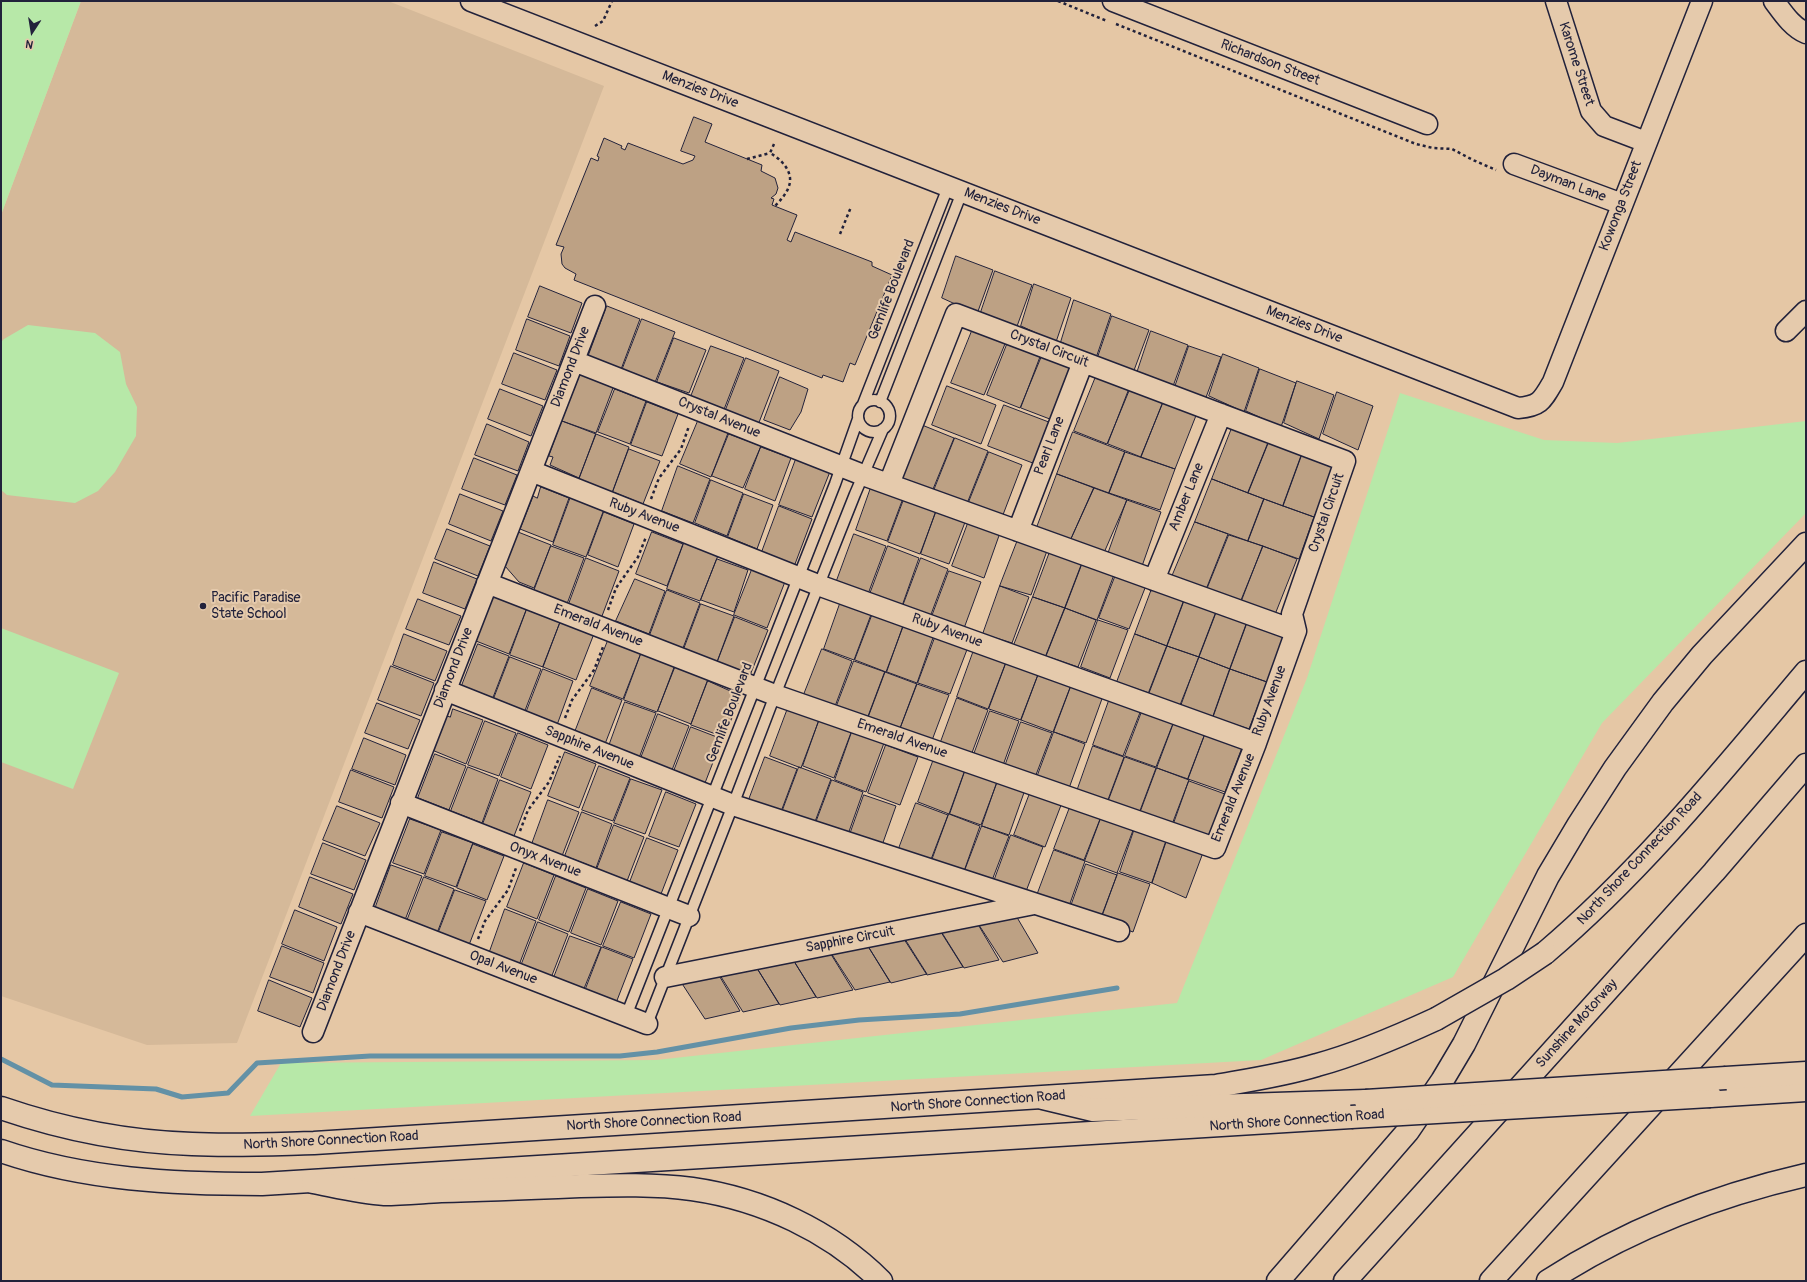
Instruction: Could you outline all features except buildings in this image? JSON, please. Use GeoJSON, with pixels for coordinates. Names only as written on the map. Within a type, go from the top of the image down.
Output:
{"type":"FeatureCollection","features":[{"type":"Feature","properties":{"kind":"main road"},"geometry":{"type":"LineString","coordinates":[[1278,1281],[1408,1130],[1442,1081],[1464,1044],[1548,876],[1615,768],[1663,702],[1702,655],[1806,544]]}},
{"type":"Feature","properties":{"kind":"main road","name":"North Shore Connection Road"},"geometry":{"type":"LineString","coordinates":[[1,1108],[70,1128],[132,1139],[191,1144],[245,1145],[314,1143],[1043,1098],[1216,1086],[1281,1074],[1318,1065],[1353,1054],[1395,1038],[1436,1019],[1506,979],[1545,953],[1610,896],[1713,782],[1806,672]]}},
{"type":"Feature","properties":{"kind":"main road","name":"Sunshine Motorway"},"geometry":{"type":"LineString","coordinates":[[1345,1281],[1714,872],[1806,765]]}},
{"type":"Feature","properties":{"kind":"main road"},"geometry":{"type":"LineString","coordinates":[[1491,1281],[1806,935]]}},
{"type":"Feature","properties":{"kind":"main road"},"geometry":{"type":"LineString","coordinates":[[1043,1098],[1093,1110],[1366,1101],[1806,1073]]}},
{"type":"Feature","properties":{"kind":"main road","name":"North Shore Connection Road"},"geometry":{"type":"LineString","coordinates":[[1,1151],[58,1166],[101,1175],[142,1180],[177,1183],[240,1184],[312,1182],[1806,1090]]}},
{"type":"Feature","properties":{"kind":"main road"},"geometry":{"type":"LineString","coordinates":[[1548,1281],[1603,1248],[1674,1216],[1740,1192],[1806,1175]]}},
{"type":"Feature","properties":{"kind":"main road"},"geometry":{"type":"LineString","coordinates":[[312,1182],[383,1194],[619,1185],[660,1186],[721,1194],[779,1213],[808,1227],[857,1259],[881,1281]]}},
{"type":"Feature","properties":{"kind":"street","name":"Menzies Drive"},"geometry":{"type":"LineString","coordinates":[[471,1],[1518,408],[1533,407]]}},
{"type":"Feature","properties":{"kind":"street","name":"Richardson Street"},"geometry":{"type":"LineString","coordinates":[[1113,1],[1427,124]]}},
{"type":"Feature","properties":{"kind":"street","name":"Karome Street"},"geometry":{"type":"LineString","coordinates":[[1556,1],[1591,110],[1604,126],[1646,142]]}},
{"type":"Feature","properties":{"kind":"street","name":"Kowonga Street"},"geometry":{"type":"LineString","coordinates":[[1533,407],[1543,399],[1553,382],[1702,1]]}},
{"type":"Feature","properties":{"kind":"street"},"geometry":{"type":"LineString","coordinates":[[1774,1],[1798,30],[1806,33]]}},
{"type":"Feature","properties":{"kind":"street","name":"Dayman Lane"},"geometry":{"type":"LineString","coordinates":[[1514,164],[1622,204]]}},
{"type":"Feature","properties":{"kind":"street","name":"Diamond Drive"},"geometry":{"type":"LineString","coordinates":[[313,1032],[595,306]]}},
{"type":"Feature","properties":{"kind":"street"},"geometry":{"type":"LineString","coordinates":[[1786,331],[1806,311]]}},
{"type":"Feature","properties":{"kind":"street","name":"Crystal Circuit"},"geometry":{"type":"LineString","coordinates":[[888,484],[956,314],[1345,461],[1292,614],[1296,632]]}},
{"type":"Feature","properties":{"kind":"street","name":"Crystal Avenue"},"geometry":{"type":"LineString","coordinates":[[574,361],[863,475]]}},
{"type":"Feature","properties":{"kind":"street","name":"Pearl Lane"},"geometry":{"type":"LineString","coordinates":[[1018,531],[1083,362]]}},
{"type":"Feature","properties":{"kind":"street","name":"Amber Lane"},"geometry":{"type":"LineString","coordinates":[[1154,580],[1221,414]]}},
{"type":"Feature","properties":{"kind":"street","name":"Ruby Avenue"},"geometry":{"type":"LineString","coordinates":[[530,472],[818,585],[1256,743],[1296,632]]}},
{"type":"Feature","properties":{"kind":"street"},"geometry":{"type":"LineString","coordinates":[[863,475],[1296,632]]}},
{"type":"Feature","properties":{"kind":"street","name":"Emerald Avenue"},"geometry":{"type":"LineString","coordinates":[[487,583],[775,695],[1215,848],[1256,743]]}},
{"type":"Feature","properties":{"kind":"street","name":"Sapphire Avenue"},"geometry":{"type":"LineString","coordinates":[[445,690],[733,805]]}},
{"type":"Feature","properties":{"kind":"street","name":"Onyx Avenue"},"geometry":{"type":"LineString","coordinates":[[401,803],[688,916]]}},
{"type":"Feature","properties":{"kind":"street","name":"Sapphire Circuit"},"geometry":{"type":"LineString","coordinates":[[733,805],[1119,931]]}},
{"type":"Feature","properties":{"kind":"street","name":"Sapphire Circuit"},"geometry":{"type":"LineString","coordinates":[[665,977],[1036,904]]}},
{"type":"Feature","properties":{"kind":"street","name":"Opal Avenue"},"geometry":{"type":"LineString","coordinates":[[359,912],[647,1024]]}},
{"type":"Feature","properties":{"kind":"lane","name":"Gemlife Boulevard"},"geometry":{"type":"LineString","coordinates":[[880,402],[955,189]]}},
{"type":"Feature","properties":{"kind":"lane","name":"Gemlife Boulevard"},"geometry":{"type":"LineString","coordinates":[[863,404],[955,189]]}},
{"type":"Feature","properties":{"kind":"lane"},"geometry":{"type":"LineString","coordinates":[[647,1024],[818,585],[863,475],[883,429],[889,420],[890,415],[886,406],[880,402],[872,400],[863,404],[860,409],[858,419],[860,424],[868,430],[873,431],[883,429]]}},
{"type":"Feature","properties":{"kind":"lane","name":"Gemlife Boulevard"},"geometry":{"type":"LineString","coordinates":[[626,1016],[798,577],[858,419]]}},
{"type":"Feature","properties":{"kind":"path"},"geometry":{"type":"LineString","coordinates":[[595,26],[603,22],[612,1]]}},
{"type":"Feature","properties":{"kind":"path"},"geometry":{"type":"LineString","coordinates":[[1058,1],[1416,144],[1433,148]]}},
{"type":"Feature","properties":{"kind":"path"},"geometry":{"type":"LineString","coordinates":[[770,153],[774,144]]}},
{"type":"Feature","properties":{"kind":"path"},"geometry":{"type":"LineString","coordinates":[[748,159],[770,153],[781,160],[785,165],[790,183],[789,187],[775,206]]}},
{"type":"Feature","properties":{"kind":"path"},"geometry":{"type":"LineString","coordinates":[[840,234],[851,207]]}},
{"type":"Feature","properties":{"kind":"path"},"geometry":{"type":"LineString","coordinates":[[471,956],[485,921],[508,890],[528,810],[549,782],[563,737],[572,700],[594,670],[616,588],[638,557],[659,478],[680,449],[696,409]]}},
{"type":"Feature","properties":{"kind":"shaded area","name":"Pacific Paradise State School"},"geometry":{"type":"Polygon","coordinates":[[[81,1],[388,1],[604,86],[237,1043],[147,1045],[1,996],[1,215],[81,1]]]}},
{"type":"Feature","properties":{"kind":"green space"},"geometry":{"type":"Polygon","coordinates":[[[1,1],[81,1],[1,215],[1,1]]]}},
{"type":"Feature","properties":{"kind":"green space"},"geometry":{"type":"Polygon","coordinates":[[[28,325],[95,333],[120,352],[126,384],[137,407],[136,436],[115,472],[98,491],[75,503],[7,495],[1,490],[1,342],[28,325]]]}},
{"type":"Feature","properties":{"kind":"green space"},"geometry":{"type":"Polygon","coordinates":[[[1400,393],[1544,440],[1617,443],[1806,421],[1806,513],[1602,723],[1453,977],[1261,1060],[250,1116],[281,1063],[656,1060],[1177,1003],[1307,678],[1400,393]]]}},
{"type":"Feature","properties":{"kind":"green space"},"geometry":{"type":"Polygon","coordinates":[[[1,628],[119,673],[73,789],[1,762],[1,628]]]}},
{"type":"Feature","properties":{"kind":"waterway"},"geometry":{"type":"LineString","coordinates":[[1,1059],[52,1085],[156,1089],[182,1097],[228,1093],[257,1063],[370,1056],[620,1056],[657,1052],[791,1028],[859,1020],[960,1014],[1117,988]]}},
{"type":"Feature","properties":{"kind":"place","name":"Pacific Paradise State School"},"geometry":{"type":"Point","coordinates":[203,606]}}]}
